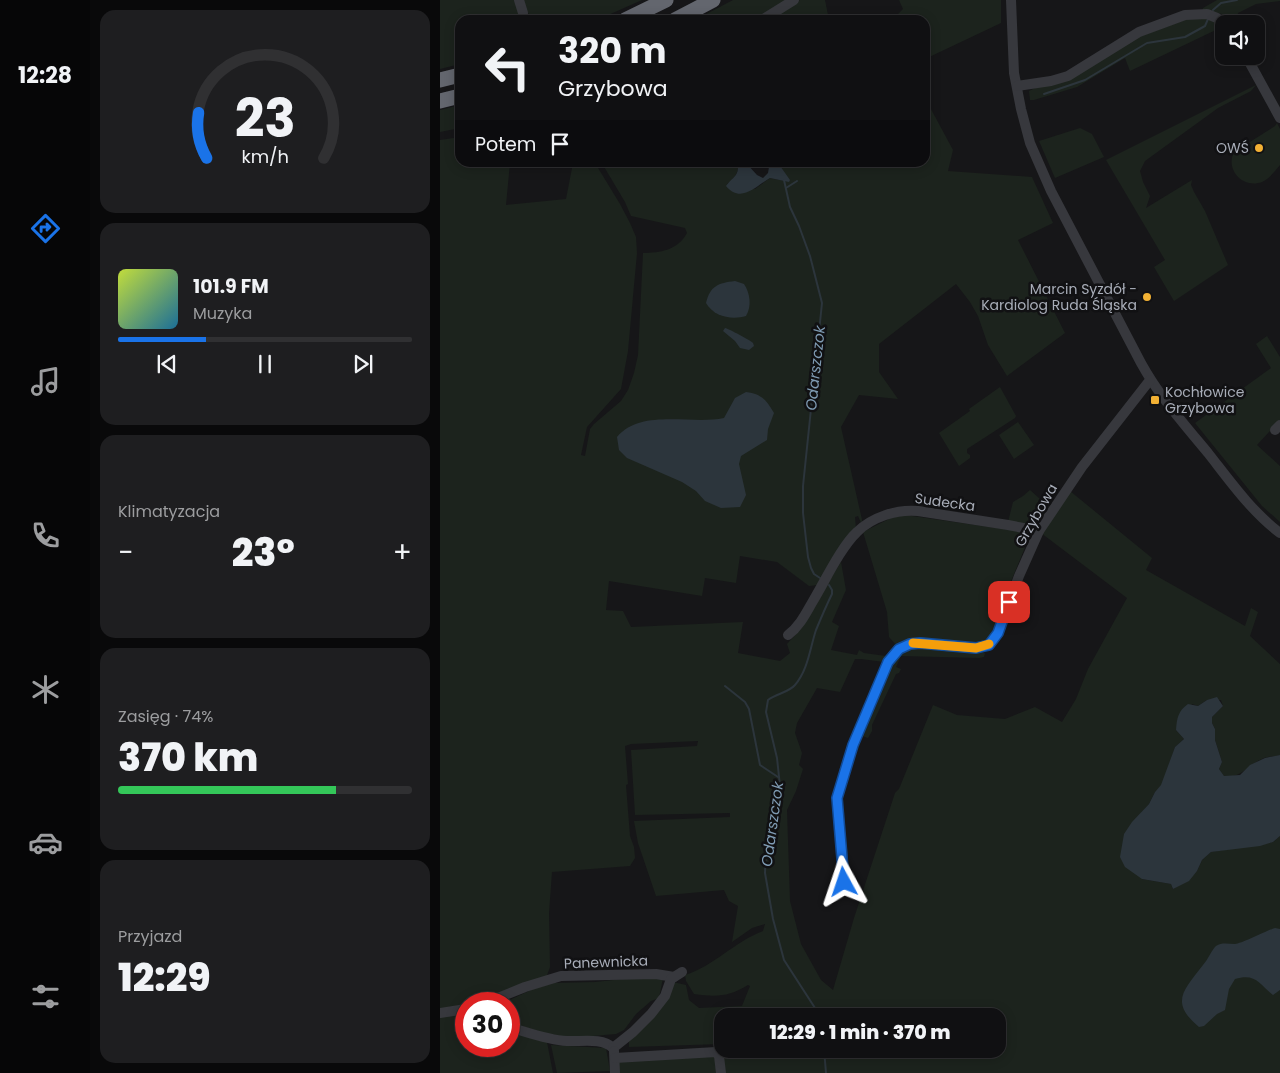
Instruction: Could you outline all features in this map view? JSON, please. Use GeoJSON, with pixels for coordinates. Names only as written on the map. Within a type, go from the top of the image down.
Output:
{"type":"FeatureCollection","features":[{"type":"Feature","properties":{"kind":"highway"},"geometry":{"type":"LineString","coordinates":[[634,15],[666,0]]}},
{"type":"Feature","properties":{"kind":"highway"},"geometry":{"type":"LineString","coordinates":[[684,15],[713,0]]}},
{"type":"Feature","properties":{"kind":"highway"},"geometry":{"type":"LineString","coordinates":[[440,80],[455,76]]}},
{"type":"Feature","properties":{"kind":"highway"},"geometry":{"type":"LineString","coordinates":[[440,101],[455,97]]}},
{"type":"Feature","properties":{"kind":"street"},"geometry":{"type":"LineString","coordinates":[[519,0],[523,13]]}},
{"type":"Feature","properties":{"kind":"street"},"geometry":{"type":"LineString","coordinates":[[770,15],[794,0]]}},
{"type":"Feature","properties":{"kind":"street"},"geometry":{"type":"LineString","coordinates":[[1011,0],[1012,46],[1016,86],[1026,131],[1043,174],[1150,380],[1246,500],[1280,533]]}},
{"type":"Feature","properties":{"kind":"street"},"geometry":{"type":"LineString","coordinates":[[1016,86],[1068,76],[1139,32],[1185,15],[1206,14],[1215,17]]}},
{"type":"Feature","properties":{"kind":"street"},"geometry":{"type":"LineString","coordinates":[[1251,65],[1280,118]]}},
{"type":"Feature","properties":{"kind":"street","name":"Grzybowa"},"geometry":{"type":"LineString","coordinates":[[844,882],[837,798],[853,745],[888,662],[899,649],[910,644],[920,643],[976,648],[984,647],[992,642],[998,633],[1019,576],[1039,531],[1082,467],[1150,380]]}},
{"type":"Feature","properties":{"kind":"street","name":"Sudecka"},"geometry":{"type":"LineString","coordinates":[[788,635],[800,623],[845,547],[856,532],[888,514],[910,510],[1039,531]]}},
{"type":"Feature","properties":{"kind":"street","name":"Panewnicka"},"geometry":{"type":"LineString","coordinates":[[512,992],[561,976],[678,974],[671,979],[665,996],[655,1009],[614,1053]]}},
{"type":"Feature","properties":{"kind":"street"},"geometry":{"type":"LineString","coordinates":[[440,1013],[455,1011]]}},
{"type":"Feature","properties":{"kind":"street"},"geometry":{"type":"LineString","coordinates":[[520,1030],[564,1041],[604,1043],[614,1053],[615,1073]]}},
{"type":"Feature","properties":{"kind":"street"},"geometry":{"type":"LineString","coordinates":[[614,1053],[716,1052],[719,1056],[721,1073]]}},
{"type":"Feature","properties":{"kind":"shaded area"},"geometry":{"type":"Polygon","coordinates":[[[440,0],[515,0],[520,15],[455,15],[455,65],[440,69],[440,0]]]}},
{"type":"Feature","properties":{"kind":"shaded area"},"geometry":{"type":"Polygon","coordinates":[[[523,0],[642,0],[608,15],[530,15],[523,0]]]}},
{"type":"Feature","properties":{"kind":"shaded area"},"geometry":{"type":"Polygon","coordinates":[[[733,0],[790,0],[765,15],[704,15],[733,0]]]}},
{"type":"Feature","properties":{"kind":"shaded area"},"geometry":{"type":"Polygon","coordinates":[[[800,0],[825,0],[828,15],[775,15],[800,0]]]}},
{"type":"Feature","properties":{"kind":"shaded area"},"geometry":{"type":"Polygon","coordinates":[[[899,0],[1001,0],[1001,23],[930,57],[930,15],[897,15],[903,9],[899,0]]]}},
{"type":"Feature","properties":{"kind":"shaded area"},"geometry":{"type":"Polygon","coordinates":[[[1217,0],[1280,0],[1256,4],[1237,15],[1223,15],[1203,10],[1203,8],[1217,0]]]}},
{"type":"Feature","properties":{"kind":"shaded area"},"geometry":{"type":"Polygon","coordinates":[[[1202,17],[1212,20],[1215,22],[1215,30],[1130,71],[1125,58],[1077,87],[1030,100],[1029,91],[1133,39],[1190,18],[1202,17]]]}},
{"type":"Feature","properties":{"kind":"shaded area"},"geometry":{"type":"Polygon","coordinates":[[[1256,85],[1251,91],[1218,108],[1145,161],[1140,171],[1150,196],[1146,208],[1192,180],[1191,185],[1205,211],[1228,265],[1174,301],[1154,267],[1165,260],[1106,160],[1256,85]]]}},
{"type":"Feature","properties":{"kind":"shaded area"},"geometry":{"type":"Polygon","coordinates":[[[455,106],[455,129],[440,132],[440,110],[455,106]]]}},
{"type":"Feature","properties":{"kind":"shaded area"},"geometry":{"type":"Polygon","coordinates":[[[930,107],[953,150],[948,171],[1032,177],[1053,223],[1018,240],[1065,333],[1007,376],[988,345],[978,316],[956,284],[879,344],[879,372],[898,399],[859,395],[841,427],[863,524],[858,516],[855,517],[856,529],[818,585],[809,586],[777,562],[740,556],[736,583],[705,578],[702,596],[609,581],[606,610],[623,611],[631,627],[743,622],[738,653],[780,661],[790,653],[787,644],[797,633],[841,562],[846,590],[832,622],[839,626],[831,650],[857,655],[859,650],[864,653],[886,656],[884,662],[855,659],[840,692],[817,688],[797,723],[795,733],[802,753],[799,765],[803,769],[787,810],[790,901],[801,944],[821,980],[833,990],[854,918],[895,793],[899,789],[933,705],[957,715],[1005,719],[1035,707],[1062,722],[1076,699],[1088,669],[1127,598],[1041,533],[1070,491],[1152,558],[1146,570],[1245,626],[1251,608],[1258,612],[1250,636],[1280,664],[1280,755],[1264,758],[1241,773],[1224,777],[1219,769],[1222,762],[1212,723],[1212,717],[1223,706],[1221,700],[1207,700],[1198,706],[1192,704],[1176,730],[1184,739],[1175,747],[1162,785],[1141,813],[1142,879],[1171,884],[1173,889],[1197,871],[1202,860],[1211,852],[1273,842],[1280,836],[1280,937],[1240,964],[1276,992],[1280,990],[1280,1073],[723,1073],[722,1058],[1006,1058],[1006,1008],[714,1008],[714,1044],[629,1047],[629,1040],[673,982],[686,985],[689,1000],[699,1008],[742,1006],[750,986],[748,985],[734,992],[722,995],[694,994],[686,981],[685,975],[705,966],[743,941],[763,931],[765,924],[752,928],[732,942],[738,906],[729,901],[724,890],[656,896],[638,843],[634,821],[730,817],[730,813],[635,815],[631,750],[697,746],[698,741],[631,744],[625,746],[630,836],[635,858],[630,866],[552,872],[549,913],[550,967],[546,978],[503,992],[455,992],[455,1057],[520,1057],[520,1033],[547,1042],[553,1073],[440,1073],[440,140],[455,138],[455,167],[510,167],[506,205],[566,199],[572,167],[597,167],[630,223],[636,237],[637,253],[628,351],[621,389],[587,427],[581,455],[585,456],[590,429],[621,401],[628,390],[634,373],[638,355],[643,253],[674,247],[687,233],[685,228],[631,216],[604,167],[738,167],[736,175],[727,184],[755,189],[770,178],[785,181],[780,167],[930,167],[930,107]]]}},
{"type":"Feature","properties":{"kind":"shaded area"},"geometry":{"type":"Polygon","coordinates":[[[1277,123],[1280,129],[1280,165],[1262,182],[1248,183],[1242,180],[1237,176],[1232,165],[1234,152],[1277,123]]]}},
{"type":"Feature","properties":{"kind":"shaded area"},"geometry":{"type":"Polygon","coordinates":[[[1080,128],[1092,134],[1104,157],[1055,178],[1039,141],[1080,128]]]}},
{"type":"Feature","properties":{"kind":"shaded area"},"geometry":{"type":"Polygon","coordinates":[[[738,167],[750,167],[757,175],[763,178],[768,173],[769,167],[781,167],[790,180],[789,182],[770,178],[748,192],[737,193],[726,186],[738,171],[738,167]]]}},
{"type":"Feature","properties":{"kind":"shaded area"},"geometry":{"type":"Polygon","coordinates":[[[735,281],[744,284],[748,291],[750,304],[746,316],[735,318],[724,316],[709,308],[706,303],[712,289],[719,284],[735,281]]]}},
{"type":"Feature","properties":{"kind":"shaded area"},"geometry":{"type":"Polygon","coordinates":[[[725,328],[753,343],[754,346],[749,350],[740,348],[723,331],[725,328]]]}},
{"type":"Feature","properties":{"kind":"shaded area"},"geometry":{"type":"Polygon","coordinates":[[[1267,336],[1280,357],[1280,420],[1257,445],[1280,466],[1280,522],[1262,506],[1195,423],[1271,368],[1256,344],[1267,336]]]}},
{"type":"Feature","properties":{"kind":"shaded area"},"geometry":{"type":"Polygon","coordinates":[[[1000,387],[1016,416],[1015,418],[967,449],[970,458],[959,466],[939,433],[1000,387]]]}},
{"type":"Feature","properties":{"kind":"shaded area"},"geometry":{"type":"Polygon","coordinates":[[[746,392],[763,398],[774,413],[768,429],[767,440],[741,456],[739,464],[746,495],[740,507],[721,508],[705,501],[696,491],[682,482],[627,458],[619,450],[617,437],[627,428],[653,420],[711,420],[724,418],[735,398],[746,392]]]}},
{"type":"Feature","properties":{"kind":"shaded area"},"geometry":{"type":"Polygon","coordinates":[[[1018,422],[1034,445],[1014,459],[999,435],[1018,422]]]}},
{"type":"Feature","properties":{"kind":"shaded area"},"geometry":{"type":"Polygon","coordinates":[[[1030,490],[1049,507],[1037,524],[1032,526],[1008,522],[1013,502],[1030,490]]]}},
{"type":"Feature","properties":{"kind":"shaded area"},"geometry":{"type":"Polygon","coordinates":[[[905,515],[1026,532],[1030,535],[993,632],[985,641],[974,643],[917,638],[905,640],[896,645],[889,637],[887,612],[863,532],[891,518],[905,515]]]}},
{"type":"Feature","properties":{"kind":"shaded area"},"geometry":{"type":"Polygon","coordinates":[[[916,648],[985,653],[984,657],[979,658],[901,656],[896,667],[901,669],[896,674],[872,725],[872,731],[868,738],[862,736],[892,663],[902,653],[916,648]]]}},
{"type":"Feature","properties":{"kind":"shaded area"},"geometry":{"type":"Polygon","coordinates":[[[1217,697],[1223,706],[1212,717],[1212,723],[1222,762],[1219,769],[1224,776],[1240,775],[1250,765],[1265,758],[1280,755],[1280,836],[1273,842],[1260,846],[1211,852],[1202,860],[1197,871],[1189,881],[1173,889],[1171,884],[1142,879],[1125,867],[1120,857],[1124,834],[1132,822],[1149,804],[1161,785],[1175,747],[1184,739],[1176,730],[1180,712],[1188,704],[1198,706],[1207,700],[1217,697]]]}},
{"type":"Feature","properties":{"kind":"shaded area"},"geometry":{"type":"Polygon","coordinates":[[[1275,928],[1280,929],[1280,990],[1273,995],[1253,979],[1248,977],[1235,979],[1229,989],[1225,1010],[1217,1014],[1204,1026],[1199,1027],[1184,1010],[1183,996],[1185,989],[1215,947],[1248,940],[1275,928]]]}},
{"type":"Feature","properties":{"kind":"shaded area"},"geometry":{"type":"Polygon","coordinates":[[[632,978],[663,978],[659,998],[651,1001],[636,1014],[624,1030],[616,1034],[570,1038],[520,1025],[520,995],[554,983],[595,982],[632,978]]]}},
{"type":"Feature","properties":{"kind":"shaded area"},"geometry":{"type":"Polygon","coordinates":[[[551,1045],[606,1048],[610,1071],[557,1073],[551,1045]]]}},
{"type":"Feature","properties":{"kind":"shaded area"},"geometry":{"type":"Polygon","coordinates":[[[714,1055],[717,1073],[619,1073],[619,1060],[714,1055]]]}},
{"type":"Feature","properties":{"kind":"waterway"},"geometry":{"type":"LineString","coordinates":[[1213,10],[1221,3],[1237,0]]}},
{"type":"Feature","properties":{"kind":"waterway"},"geometry":{"type":"LineString","coordinates":[[1044,94],[1085,80],[1147,43],[1185,37],[1205,26],[1208,19]]}},
{"type":"Feature","properties":{"kind":"waterway","name":"Odarszczok"},"geometry":{"type":"LineString","coordinates":[[784,180],[790,207],[810,256],[822,303],[803,486],[803,513],[808,557],[814,574],[820,578]]}},
{"type":"Feature","properties":{"kind":"waterway"},"geometry":{"type":"LineString","coordinates":[[786,188],[797,181]]}},
{"type":"Feature","properties":{"kind":"waterway","name":"Odarszczok"},"geometry":{"type":"LineString","coordinates":[[815,1008],[784,960],[773,919],[765,873],[766,849],[780,786],[777,758],[766,712],[768,700],[792,688],[803,673],[816,630],[832,594],[829,585]]}},
{"type":"Feature","properties":{"kind":"waterway"},"geometry":{"type":"LineString","coordinates":[[725,686],[745,702],[749,709],[760,765],[778,777]]}},
{"type":"Feature","properties":{"kind":"waterway","name":"Odarszczok"},"geometry":{"type":"LineString","coordinates":[[825,1058],[826,1073]]}},
{"type":"Feature","properties":{"kind":"slow traffic"},"geometry":{"type":"LineString","coordinates":[[913,643],[976,648],[989,644]]}},
{"type":"Feature","properties":{"kind":"place","name":"OWŚ"},"geometry":{"type":"Point","coordinates":[1259,148]}},
{"type":"Feature","properties":{"kind":"place","name":"Marcin Syzdół - Kardiolog Ruda Śląska"},"geometry":{"type":"Point","coordinates":[1147,297]}},
{"type":"Feature","properties":{"kind":"place","name":"Kochłowice Grzybowa"},"geometry":{"type":"Point","coordinates":[1155,400]}},
{"type":"Feature","properties":{"kind":"route"},"geometry":{"type":"LineString","coordinates":[[844,882],[837,798],[853,745],[888,662],[894,653],[910,644],[920,643],[976,648],[989,645],[998,633],[1009,602]]}}]}
